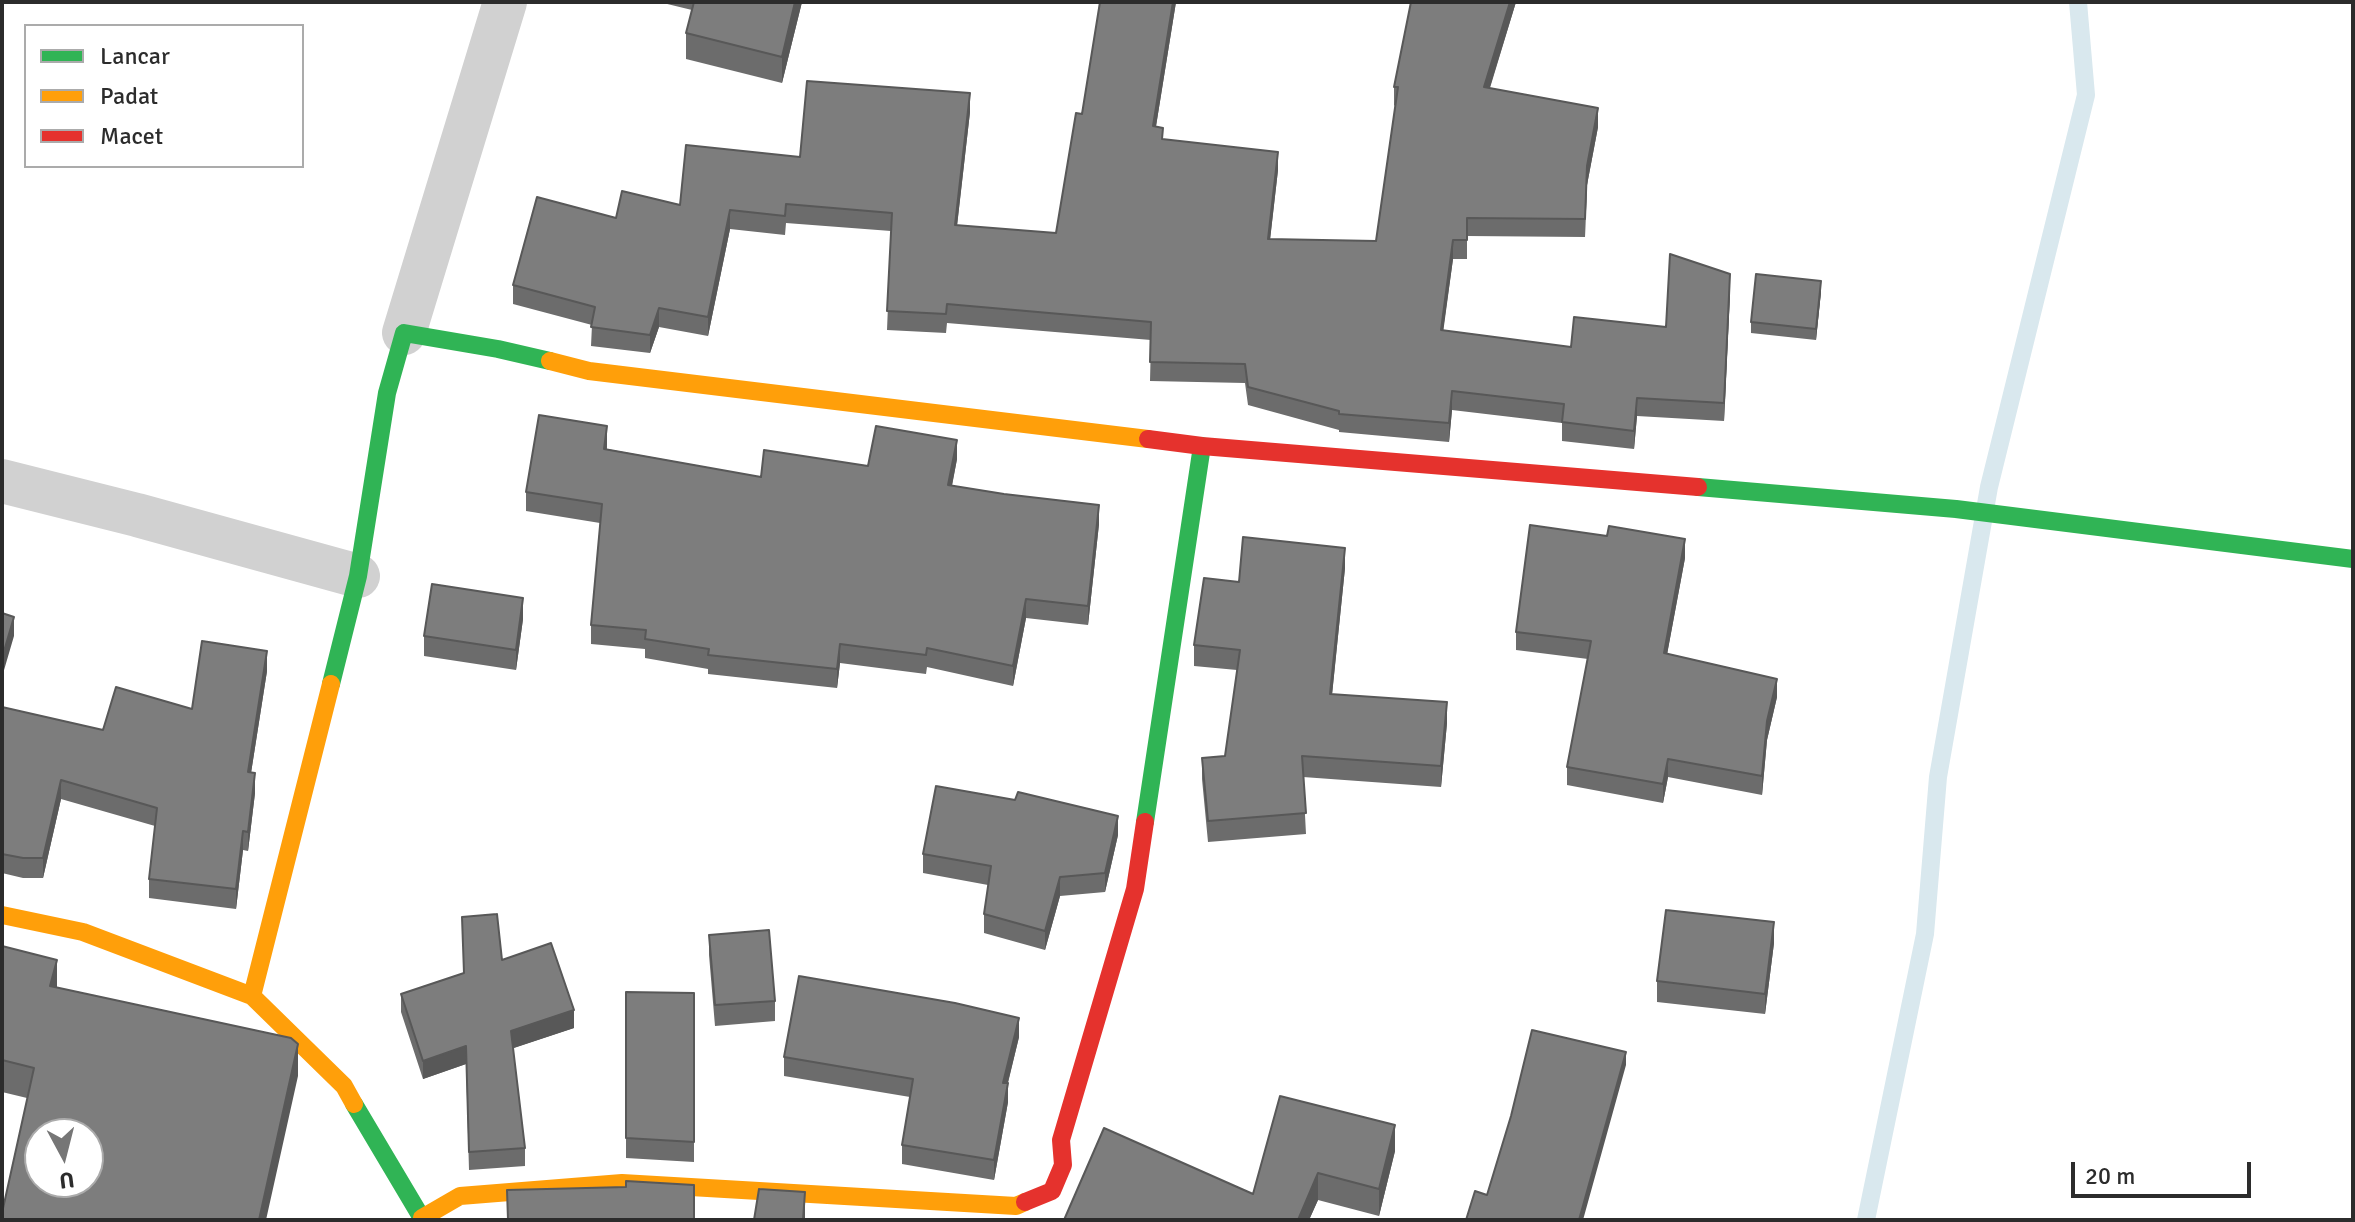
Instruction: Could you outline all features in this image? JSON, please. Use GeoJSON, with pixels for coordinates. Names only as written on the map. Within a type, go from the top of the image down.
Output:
{"type":"FeatureCollection","features":[{"type":"Feature","properties":{"kind":"street"},"geometry":{"type":"LineString","coordinates":[[252,996],[358,576],[387,393],[505,2]]}},
{"type":"Feature","properties":{"kind":"street"},"geometry":{"type":"LineString","coordinates":[[404,333],[498,349],[589,371],[1202,446],[1956,509],[2353,559]]}},
{"type":"Feature","properties":{"kind":"street"},"geometry":{"type":"LineString","coordinates":[[2,915],[83,932],[252,996],[344,1086],[423,1219],[460,1196],[622,1183],[1016,1206],[1052,1191],[1063,1165],[1061,1140],[1135,889],[1202,446]]}},
{"type":"Feature","properties":{"kind":"street"},"geometry":{"type":"LineString","coordinates":[[2,481],[358,576]]}},
{"type":"Feature","properties":{"kind":"building"},"geometry":{"type":"Polygon","coordinates":[[[694,2],[795,2],[782,57],[686,33],[694,2]]]}},
{"type":"Feature","properties":{"kind":"building"},"geometry":{"type":"Polygon","coordinates":[[[1100,2],[1173,2],[1153,126],[1163,128],[1162,139],[1278,152],[1268,239],[1376,241],[1398,87],[1394,87],[1411,2],[1510,2],[1484,87],[1598,108],[1587,166],[1585,219],[1467,218],[1467,240],[1453,240],[1441,330],[1571,347],[1574,317],[1666,327],[1670,254],[1730,274],[1724,403],[1637,398],[1634,431],[1562,422],[1564,404],[1452,391],[1449,423],[1339,414],[1339,411],[1248,387],[1245,364],[1150,362],[1151,322],[947,304],[946,314],[887,311],[892,213],[786,204],[785,216],[730,210],[708,317],[659,308],[650,335],[591,327],[595,307],[513,285],[537,197],[616,218],[622,191],[680,205],[686,145],[800,157],[807,81],[970,93],[955,225],[1056,233],[1076,113],[1082,114],[1100,2]]]}},
{"type":"Feature","properties":{"kind":"building"},"geometry":{"type":"Polygon","coordinates":[[[1756,274],[1821,281],[1816,329],[1751,322],[1756,274]]]}},
{"type":"Feature","properties":{"kind":"building"},"geometry":{"type":"Polygon","coordinates":[[[539,415],[607,426],[604,449],[761,477],[764,450],[868,466],[876,426],[957,440],[948,485],[1099,505],[1088,606],[1026,599],[1013,666],[927,648],[926,655],[840,644],[837,669],[708,655],[709,649],[645,639],[646,630],[591,625],[602,504],[526,492],[539,415]]]}},
{"type":"Feature","properties":{"kind":"building"},"geometry":{"type":"Polygon","coordinates":[[[1530,525],[1607,536],[1609,526],[1685,539],[1664,653],[1777,679],[1767,721],[1762,776],[1668,759],[1663,784],[1567,767],[1591,641],[1516,632],[1530,525]]]}},
{"type":"Feature","properties":{"kind":"building"},"geometry":{"type":"Polygon","coordinates":[[[1243,537],[1345,548],[1330,694],[1447,702],[1441,766],[1302,756],[1306,813],[1208,821],[1202,758],[1225,756],[1240,650],[1194,645],[1204,578],[1239,582],[1243,537]]]}},
{"type":"Feature","properties":{"kind":"building"},"geometry":{"type":"Polygon","coordinates":[[[432,584],[523,598],[516,650],[424,636],[432,584]]]}},
{"type":"Feature","properties":{"kind":"building"},"geometry":{"type":"Polygon","coordinates":[[[2,613],[14,617],[2,658],[2,613]]]}},
{"type":"Feature","properties":{"kind":"building"},"geometry":{"type":"Polygon","coordinates":[[[202,641],[267,651],[248,772],[255,773],[248,832],[243,831],[236,889],[149,879],[157,808],[61,780],[43,858],[2,854],[2,707],[103,730],[116,687],[192,709],[202,641]]]}},
{"type":"Feature","properties":{"kind":"building"},"geometry":{"type":"Polygon","coordinates":[[[936,786],[1015,800],[1018,792],[1118,816],[1105,873],[1060,877],[1045,931],[984,914],[991,866],[923,854],[936,786]]]}},
{"type":"Feature","properties":{"kind":"building"},"geometry":{"type":"Polygon","coordinates":[[[1666,910],[1774,922],[1765,994],[1657,981],[1666,910]]]}},
{"type":"Feature","properties":{"kind":"building"},"geometry":{"type":"Polygon","coordinates":[[[497,914],[502,960],[551,943],[574,1010],[511,1031],[525,1148],[469,1152],[466,1046],[423,1061],[401,994],[464,973],[462,917],[497,914]]]}},
{"type":"Feature","properties":{"kind":"building"},"geometry":{"type":"Polygon","coordinates":[[[769,930],[775,1001],[715,1005],[709,935],[769,930]]]}},
{"type":"Feature","properties":{"kind":"building"},"geometry":{"type":"Polygon","coordinates":[[[2,946],[57,960],[50,986],[291,1038],[298,1044],[259,1220],[2,1220],[34,1068],[2,1060],[2,946]]]}},
{"type":"Feature","properties":{"kind":"building"},"geometry":{"type":"Polygon","coordinates":[[[799,976],[955,1003],[1019,1018],[1003,1083],[1008,1083],[994,1160],[902,1145],[913,1079],[784,1057],[799,976]]]}},
{"type":"Feature","properties":{"kind":"building"},"geometry":{"type":"Polygon","coordinates":[[[626,992],[694,993],[694,1142],[626,1138],[626,992]]]}},
{"type":"Feature","properties":{"kind":"building"},"geometry":{"type":"Polygon","coordinates":[[[1532,1030],[1626,1052],[1579,1220],[1466,1220],[1475,1191],[1487,1195],[1532,1030]]]}},
{"type":"Feature","properties":{"kind":"building"},"geometry":{"type":"Polygon","coordinates":[[[1280,1096],[1395,1125],[1379,1189],[1318,1173],[1298,1220],[1064,1220],[1104,1128],[1253,1194],[1280,1096]]]}},
{"type":"Feature","properties":{"kind":"building"},"geometry":{"type":"Polygon","coordinates":[[[626,1181],[694,1185],[694,1220],[508,1220],[507,1190],[626,1187],[626,1181]]]}},
{"type":"Feature","properties":{"kind":"building"},"geometry":{"type":"Polygon","coordinates":[[[759,1189],[805,1192],[803,1220],[754,1220],[759,1189]]]}},
{"type":"Feature","properties":{"kind":"waterway"},"geometry":{"type":"LineString","coordinates":[[1866,1220],[1925,934],[1938,777],[1989,487],[2086,95],[2078,2]]}},
{"type":"Feature","properties":{"kind":"traffic: fast"},"geometry":{"type":"LineString","coordinates":[[331,684],[358,576],[387,393],[404,333],[550,361]]}},
{"type":"Feature","properties":{"kind":"traffic: fast"},"geometry":{"type":"LineString","coordinates":[[1145,822],[1202,446]]}},
{"type":"Feature","properties":{"kind":"traffic: fast"},"geometry":{"type":"LineString","coordinates":[[1698,487],[1956,509],[2353,559]]}},
{"type":"Feature","properties":{"kind":"traffic: fast"},"geometry":{"type":"LineString","coordinates":[[354,1104],[423,1220]]}},
{"type":"Feature","properties":{"kind":"traffic: slow"},"geometry":{"type":"LineString","coordinates":[[550,361],[589,371],[1148,439]]}},
{"type":"Feature","properties":{"kind":"traffic: slow"},"geometry":{"type":"LineString","coordinates":[[252,996],[331,684]]}},
{"type":"Feature","properties":{"kind":"traffic: slow"},"geometry":{"type":"LineString","coordinates":[[2,915],[83,932],[252,996],[344,1086],[354,1104]]}},
{"type":"Feature","properties":{"kind":"traffic: slow"},"geometry":{"type":"LineString","coordinates":[[422,1218],[460,1196],[622,1183],[1016,1206],[1025,1202]]}},
{"type":"Feature","properties":{"kind":"traffic: jam"},"geometry":{"type":"LineString","coordinates":[[1148,439],[1698,487]]}},
{"type":"Feature","properties":{"kind":"traffic: jam"},"geometry":{"type":"LineString","coordinates":[[1025,1202],[1052,1191],[1063,1165],[1061,1140],[1135,889],[1145,822]]}}]}
